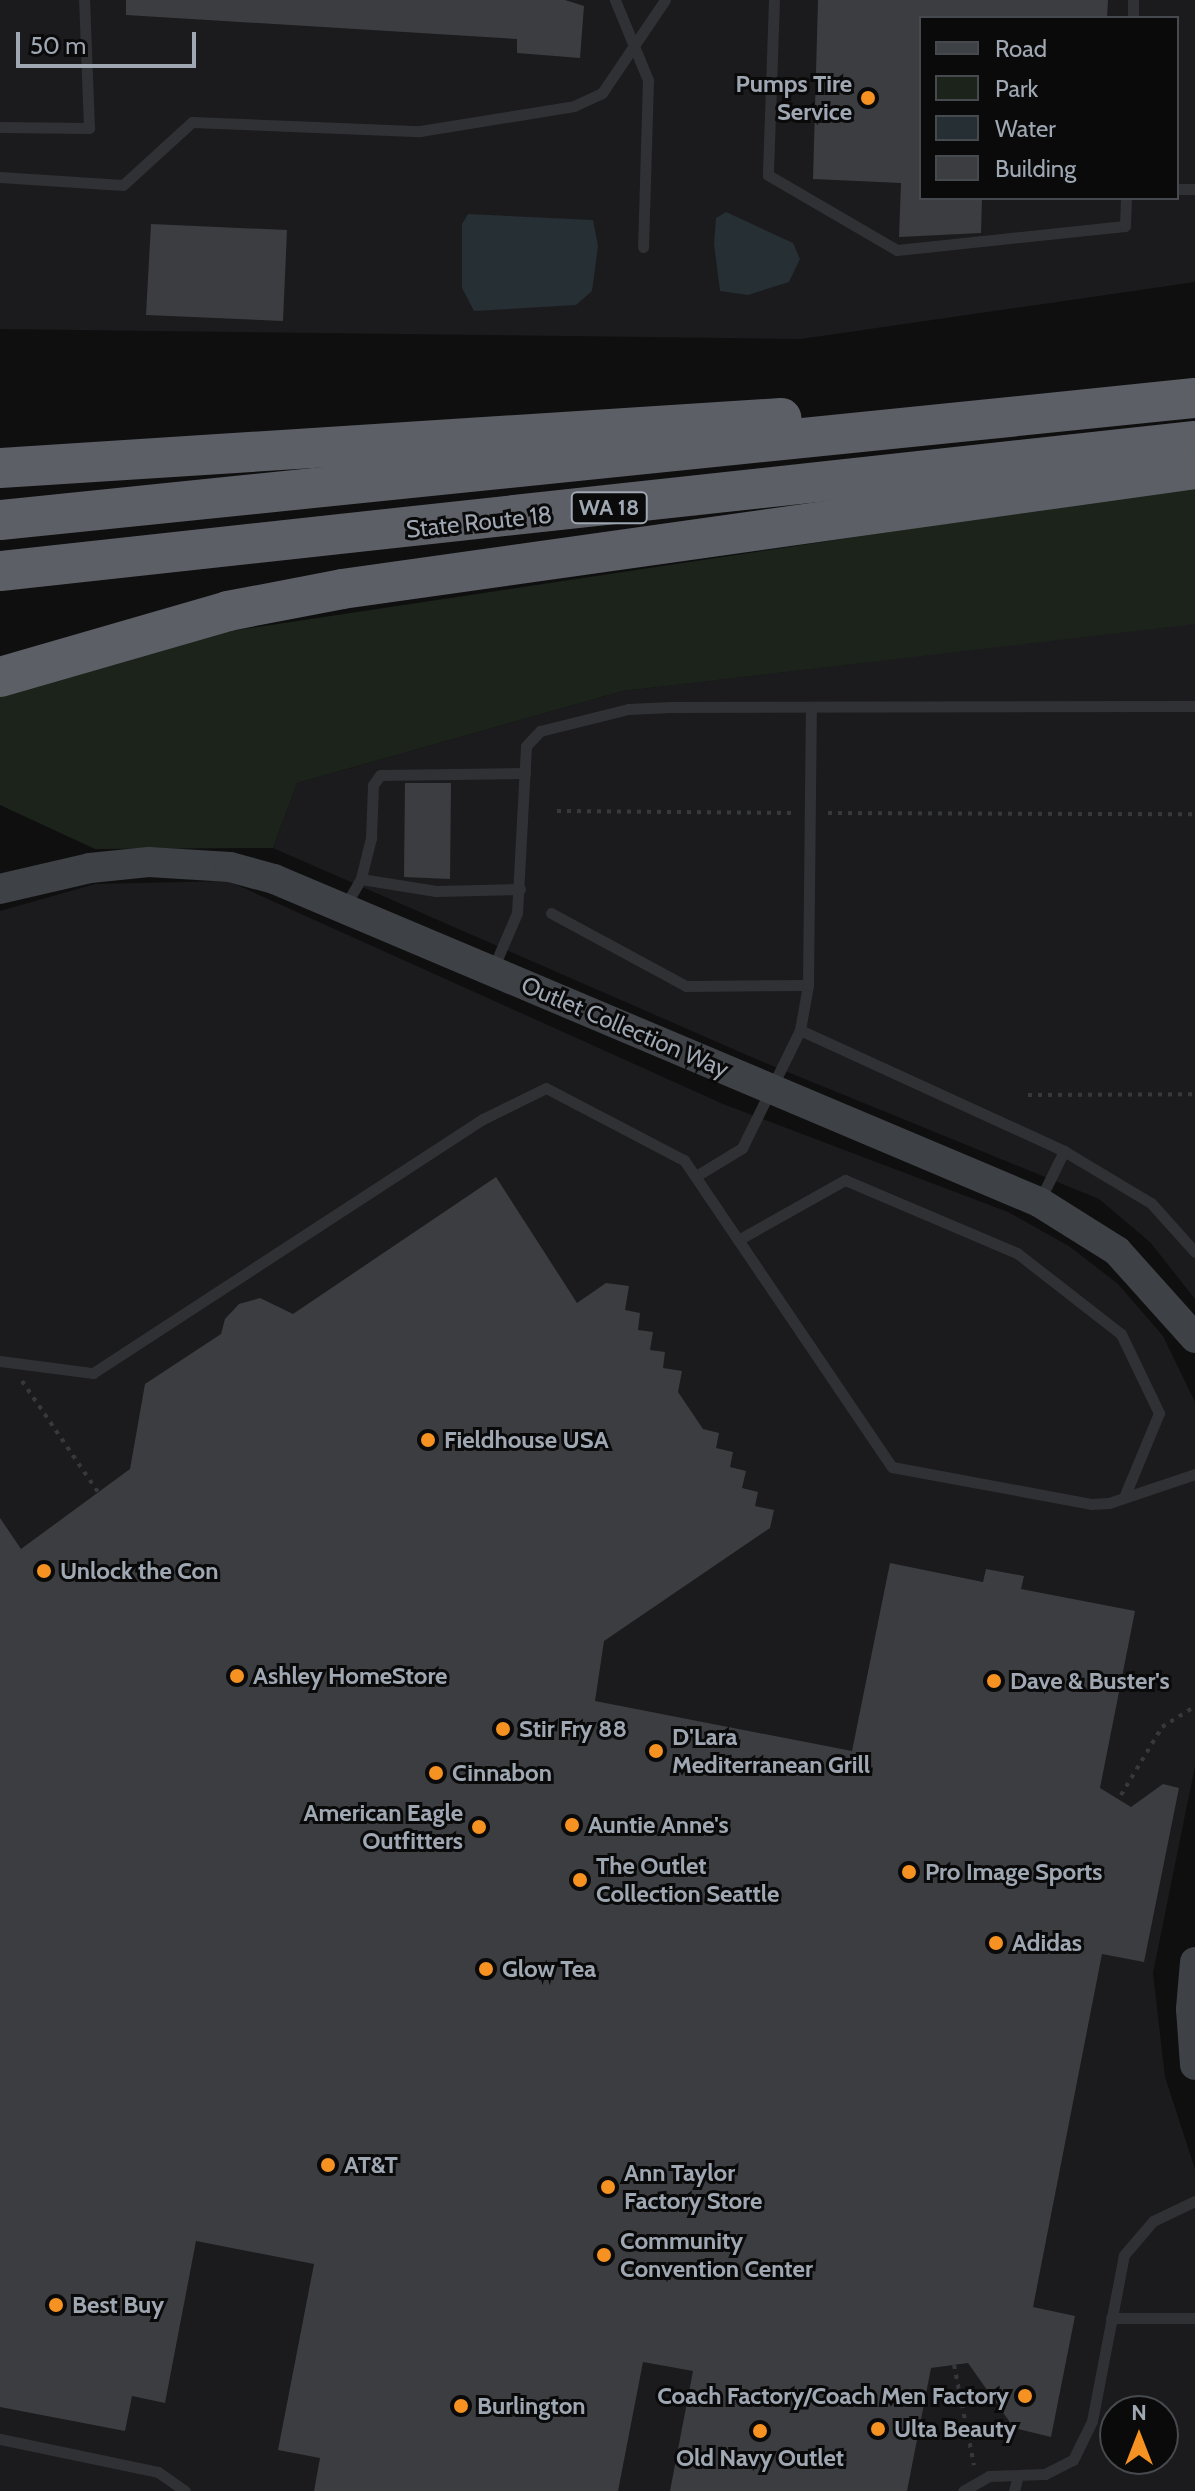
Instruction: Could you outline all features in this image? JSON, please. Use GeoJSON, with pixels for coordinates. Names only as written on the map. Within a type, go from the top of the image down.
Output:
{"type":"FeatureCollection","features":[{"type":"Feature","properties":{"kind":"highway"},"geometry":{"type":"LineString","coordinates":[[0,468],[707,420],[1180,400]]}},
{"type":"Feature","properties":{"kind":"highway","name":"State Route 18"},"geometry":{"type":"LineString","coordinates":[[0,520],[1180,400]]}},
{"type":"Feature","properties":{"kind":"highway","name":"State Route 18"},"geometry":{"type":"LineString","coordinates":[[7,572],[1195,441]]}},
{"type":"Feature","properties":{"kind":"highway"},"geometry":{"type":"LineString","coordinates":[[0,677],[228,611],[342,589],[1195,469]]}},
{"type":"Feature","properties":{"kind":"street","name":"Outlet Collection Way"},"geometry":{"type":"LineString","coordinates":[[0,889],[90,868],[149,862],[194,864],[274,879],[1039,1202],[1117,1251],[1195,1338]]}},
{"type":"Feature","properties":{"kind":"street"},"geometry":{"type":"LineString","coordinates":[[1195,1962],[1195,2065]]}},
{"type":"Feature","properties":{"kind":"lane"},"geometry":{"type":"LineString","coordinates":[[0,127],[89,128],[84,0]]}},
{"type":"Feature","properties":{"kind":"lane"},"geometry":{"type":"LineString","coordinates":[[615,0],[648,80],[643,247]]}},
{"type":"Feature","properties":{"kind":"lane"},"geometry":{"type":"LineString","coordinates":[[0,177],[123,185],[192,122],[420,131],[574,106],[602,93],[665,0]]}},
{"type":"Feature","properties":{"kind":"lane"},"geometry":{"type":"LineString","coordinates":[[774,0],[768,175],[897,250],[1125,226],[1126,200]]}},
{"type":"Feature","properties":{"kind":"lane"},"geometry":{"type":"LineString","coordinates":[[492,971],[517,913],[525,773],[531,736],[628,709],[1195,706]]}},
{"type":"Feature","properties":{"kind":"lane"},"geometry":{"type":"LineString","coordinates":[[696,1176],[742,1148],[800,1030],[808,985],[811,707]]}},
{"type":"Feature","properties":{"kind":"lane"},"geometry":{"type":"LineString","coordinates":[[344,909],[361,879],[371,838],[373,785],[380,775],[525,773]]}},
{"type":"Feature","properties":{"kind":"lane"},"geometry":{"type":"LineString","coordinates":[[361,879],[436,891],[520,889]]}},
{"type":"Feature","properties":{"kind":"lane"},"geometry":{"type":"LineString","coordinates":[[551,913],[686,986],[808,985]]}},
{"type":"Feature","properties":{"kind":"lane"},"geometry":{"type":"LineString","coordinates":[[800,1030],[1064,1151],[1151,1203],[1195,1252]]}},
{"type":"Feature","properties":{"kind":"lane"},"geometry":{"type":"LineString","coordinates":[[5,1362],[93,1373],[483,1119],[546,1088],[668,1148],[696,1176],[892,1467],[1091,1504],[1195,1474]]}},
{"type":"Feature","properties":{"kind":"lane"},"geometry":{"type":"LineString","coordinates":[[1039,1202],[1064,1151]]}},
{"type":"Feature","properties":{"kind":"lane"},"geometry":{"type":"LineString","coordinates":[[738,1240],[845,1180],[1017,1253],[1121,1334],[1159,1413],[1125,1495]]}},
{"type":"Feature","properties":{"kind":"lane"},"geometry":{"type":"LineString","coordinates":[[963,2491],[982,2479],[1059,2470],[1081,2448],[1092,2421],[1119,2270],[1130,2244],[1153,2221],[1195,2201]]}},
{"type":"Feature","properties":{"kind":"lane"},"geometry":{"type":"LineString","coordinates":[[1111,2318],[1195,2318]]}},
{"type":"Feature","properties":{"kind":"lane"},"geometry":{"type":"LineString","coordinates":[[0,2439],[158,2472],[185,2491]]}},
{"type":"Feature","properties":{"kind":"lane"},"geometry":{"type":"LineString","coordinates":[[1014,2491],[1018,2475]]}},
{"type":"Feature","properties":{"kind":"path"},"geometry":{"type":"LineString","coordinates":[[557,811],[1195,814]]}},
{"type":"Feature","properties":{"kind":"path"},"geometry":{"type":"LineString","coordinates":[[1028,1095],[1195,1094]]}},
{"type":"Feature","properties":{"kind":"path"},"geometry":{"type":"LineString","coordinates":[[5,1362],[98,1492]]}},
{"type":"Feature","properties":{"kind":"path"},"geometry":{"type":"LineString","coordinates":[[1121,1795],[1162,1727],[1195,1706]]}},
{"type":"Feature","properties":{"kind":"path"},"geometry":{"type":"LineString","coordinates":[[954,2365],[975,2470],[982,2479]]}},
{"type":"Feature","properties":{"kind":"shaded area"},"geometry":{"type":"Polygon","coordinates":[[[0,0],[1195,0],[1195,282],[801,339],[0,329],[0,0]]]}},
{"type":"Feature","properties":{"kind":"shaded area"},"geometry":{"type":"Polygon","coordinates":[[[1195,623],[1195,1299],[1150,1242],[1099,1199],[756,1059],[273,848],[297,783],[623,691],[1195,623]]]}},
{"type":"Feature","properties":{"kind":"shaded area","name":"The Outlet Collection Seattle"},"geometry":{"type":"Polygon","coordinates":[[[228,881],[723,1104],[1008,1212],[1069,1246],[1118,1284],[1163,1336],[1195,1402],[1195,1766],[1153,1973],[1165,2077],[1195,2169],[1195,2491],[0,2491],[0,911],[95,884],[228,881]]]}},
{"type":"Feature","properties":{"kind":"green space"},"geometry":{"type":"Polygon","coordinates":[[[1195,486],[1195,624],[623,691],[297,783],[273,848],[95,849],[0,805],[0,696],[184,638],[1195,486]]]}},
{"type":"Feature","properties":{"kind":"water"},"geometry":{"type":"Polygon","coordinates":[[[726,212],[793,243],[800,259],[789,282],[748,295],[720,291],[714,244],[716,218],[726,212]]]}},
{"type":"Feature","properties":{"kind":"water"},"geometry":{"type":"Polygon","coordinates":[[[468,214],[593,220],[598,246],[592,291],[576,305],[474,311],[462,288],[462,224],[468,214]]]}},
{"type":"Feature","properties":{"kind":"building"},"geometry":{"type":"Polygon","coordinates":[[[126,0],[565,0],[584,6],[580,58],[517,53],[517,39],[126,15],[126,0]]]}},
{"type":"Feature","properties":{"kind":"building","name":"Pumps Tire Service"},"geometry":{"type":"Polygon","coordinates":[[[818,0],[1108,0],[1107,16],[919,16],[919,200],[982,200],[981,233],[899,237],[901,183],[813,179],[818,0]]]}},
{"type":"Feature","properties":{"kind":"building"},"geometry":{"type":"Polygon","coordinates":[[[151,224],[287,230],[283,321],[146,315],[151,224]]]}},
{"type":"Feature","properties":{"kind":"building"},"geometry":{"type":"Polygon","coordinates":[[[405,783],[451,783],[450,879],[404,877],[405,783]]]}},
{"type":"Feature","properties":{"kind":"building","name":"The Outlet Collection Seattle"},"geometry":{"type":"Polygon","coordinates":[[[496,1177],[577,1303],[606,1283],[629,1286],[625,1310],[640,1313],[638,1330],[653,1332],[650,1350],[665,1352],[663,1368],[682,1371],[678,1392],[703,1429],[719,1433],[716,1448],[733,1452],[730,1467],[746,1471],[742,1488],[758,1492],[755,1506],[774,1510],[770,1528],[604,1641],[595,1701],[852,1751],[890,1563],[983,1582],[986,1569],[1024,1576],[1021,1589],[1135,1611],[1100,1788],[1131,1807],[1163,1784],[1179,1788],[1144,1962],[1102,1954],[1033,2307],[1075,2316],[1051,2437],[1014,2428],[968,2363],[931,2368],[907,2491],[670,2491],[693,2371],[643,2362],[618,2491],[314,2491],[320,2458],[278,2450],[314,2264],[196,2241],[165,2403],[132,2396],[125,2431],[0,2407],[0,1518],[21,1549],[130,1469],[145,1384],[221,1334],[225,1319],[239,1304],[260,1298],[293,1314],[496,1177]]]}},
{"type":"Feature","properties":{"kind":"place","name":"Pumps Tire Service"},"geometry":{"type":"Point","coordinates":[868,98]}},
{"type":"Feature","properties":{"kind":"place","name":"Fieldhouse USA"},"geometry":{"type":"Point","coordinates":[428,1440]}},
{"type":"Feature","properties":{"kind":"place","name":"Unlock the Con"},"geometry":{"type":"Point","coordinates":[44,1571]}},
{"type":"Feature","properties":{"kind":"place","name":"Ashley HomeStore"},"geometry":{"type":"Point","coordinates":[237,1676]}},
{"type":"Feature","properties":{"kind":"place","name":"Dave & Buster's"},"geometry":{"type":"Point","coordinates":[994,1681]}},
{"type":"Feature","properties":{"kind":"place","name":"Stir Fry 88"},"geometry":{"type":"Point","coordinates":[503,1729]}},
{"type":"Feature","properties":{"kind":"place","name":"D'Lara Mediterranean Grill"},"geometry":{"type":"Point","coordinates":[656,1751]}},
{"type":"Feature","properties":{"kind":"place","name":"Cinnabon"},"geometry":{"type":"Point","coordinates":[436,1773]}},
{"type":"Feature","properties":{"kind":"place","name":"Auntie Anne's"},"geometry":{"type":"Point","coordinates":[572,1825]}},
{"type":"Feature","properties":{"kind":"place","name":"American Eagle Outfitters"},"geometry":{"type":"Point","coordinates":[479,1827]}},
{"type":"Feature","properties":{"kind":"place","name":"Pro Image Sports"},"geometry":{"type":"Point","coordinates":[909,1872]}},
{"type":"Feature","properties":{"kind":"place","name":"The Outlet Collection Seattle"},"geometry":{"type":"Point","coordinates":[580,1880]}},
{"type":"Feature","properties":{"kind":"place","name":"Adidas"},"geometry":{"type":"Point","coordinates":[996,1943]}},
{"type":"Feature","properties":{"kind":"place","name":"Glow Tea"},"geometry":{"type":"Point","coordinates":[486,1969]}},
{"type":"Feature","properties":{"kind":"place","name":"AT&T"},"geometry":{"type":"Point","coordinates":[328,2165]}},
{"type":"Feature","properties":{"kind":"place","name":"Ann Taylor Factory Store"},"geometry":{"type":"Point","coordinates":[608,2187]}},
{"type":"Feature","properties":{"kind":"place","name":"Community Convention Center"},"geometry":{"type":"Point","coordinates":[604,2255]}},
{"type":"Feature","properties":{"kind":"place","name":"Best Buy"},"geometry":{"type":"Point","coordinates":[56,2305]}},
{"type":"Feature","properties":{"kind":"place","name":"Coach Factory/Coach Men Factory"},"geometry":{"type":"Point","coordinates":[1025,2396]}},
{"type":"Feature","properties":{"kind":"place","name":"Burlington"},"geometry":{"type":"Point","coordinates":[461,2406]}},
{"type":"Feature","properties":{"kind":"place","name":"Ulta Beauty"},"geometry":{"type":"Point","coordinates":[878,2429]}},
{"type":"Feature","properties":{"kind":"place","name":"Old Navy Outlet"},"geometry":{"type":"Point","coordinates":[760,2431]}}]}
